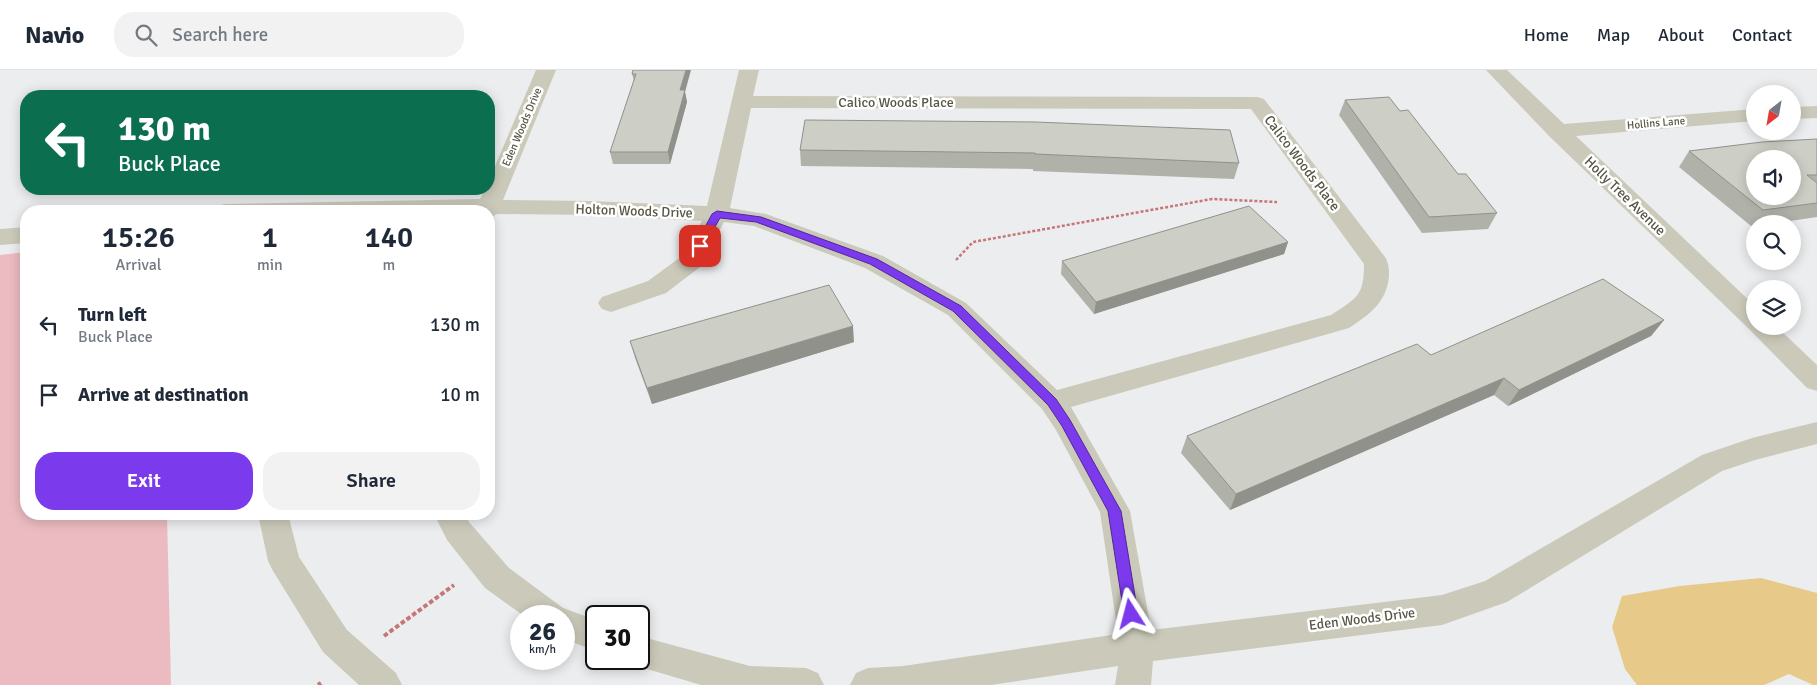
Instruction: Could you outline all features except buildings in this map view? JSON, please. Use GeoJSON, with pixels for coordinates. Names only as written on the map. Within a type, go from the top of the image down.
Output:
{"type":"FeatureCollection","features":[{"type":"Feature","properties":{"kind":"street","name":"Eden Woods Drive"},"geometry":{"type":"LineString","coordinates":[[495,192],[546,70]]}},
{"type":"Feature","properties":{"kind":"street"},"geometry":{"type":"LineString","coordinates":[[611,303],[658,287],[691,261],[717,214],[750,70]]}},
{"type":"Feature","properties":{"kind":"street","name":"Holly Tree Avenue"},"geometry":{"type":"LineString","coordinates":[[1496,70],[1746,312]]}},
{"type":"Feature","properties":{"kind":"street","name":"Calico Woods Place"},"geometry":{"type":"LineString","coordinates":[[742,102],[1257,103],[1376,263],[1377,279],[1374,292],[1365,305],[1340,322],[1052,402]]}},
{"type":"Feature","properties":{"kind":"street"},"geometry":{"type":"LineString","coordinates":[[1801,113],[1817,112]]}},
{"type":"Feature","properties":{"kind":"street","name":"Hollins Lane"},"geometry":{"type":"LineString","coordinates":[[1557,131],[1746,116]]}},
{"type":"Feature","properties":{"kind":"street","name":"Holton Woods Drive"},"geometry":{"type":"LineString","coordinates":[[495,209],[590,208],[717,214],[758,219],[874,262],[957,309],[1052,402],[1066,423],[1115,511],[1136,647],[1133,685]]}},
{"type":"Feature","properties":{"kind":"street"},"geometry":{"type":"LineString","coordinates":[[0,237],[20,235]]}},
{"type":"Feature","properties":{"kind":"street"},"geometry":{"type":"LineString","coordinates":[[1769,335],[1817,381]]}},
{"type":"Feature","properties":{"kind":"street","name":"Eden Woods Drive"},"geometry":{"type":"LineString","coordinates":[[868,685],[903,682],[1136,647],[1442,610],[1495,592],[1712,463],[1752,449],[1817,434]]}},
{"type":"Feature","properties":{"kind":"street"},"geometry":{"type":"LineString","coordinates":[[274,520],[284,561],[335,641],[384,685]]}},
{"type":"Feature","properties":{"kind":"street"},"geometry":{"type":"LineString","coordinates":[[452,520],[458,531],[497,578],[535,605]]}},
{"type":"Feature","properties":{"kind":"street"},"geometry":{"type":"LineString","coordinates":[[650,655],[750,682],[806,685]]}},
{"type":"Feature","properties":{"kind":"path"},"geometry":{"type":"LineString","coordinates":[[956,260],[973,242],[982,240],[1212,200],[1277,202]]}},
{"type":"Feature","properties":{"kind":"path"},"geometry":{"type":"LineString","coordinates":[[378,641],[454,585]]}},
{"type":"Feature","properties":{"kind":"shaded area"},"geometry":{"type":"Polygon","coordinates":[[[20,253],[20,520],[167,520],[171,685],[0,685],[0,255],[20,253]]]}},
{"type":"Feature","properties":{"kind":"shaded area"},"geometry":{"type":"Polygon","coordinates":[[[1761,578],[1817,593],[1817,685],[1789,674],[1764,685],[1637,685],[1625,669],[1612,627],[1622,596],[1680,586],[1761,578]]]}},
{"type":"Feature","properties":{"kind":"route"},"geometry":{"type":"LineString","coordinates":[[700,246],[717,214],[758,219],[874,262],[957,309],[1052,402],[1066,423],[1115,511],[1131,614]]}}]}
